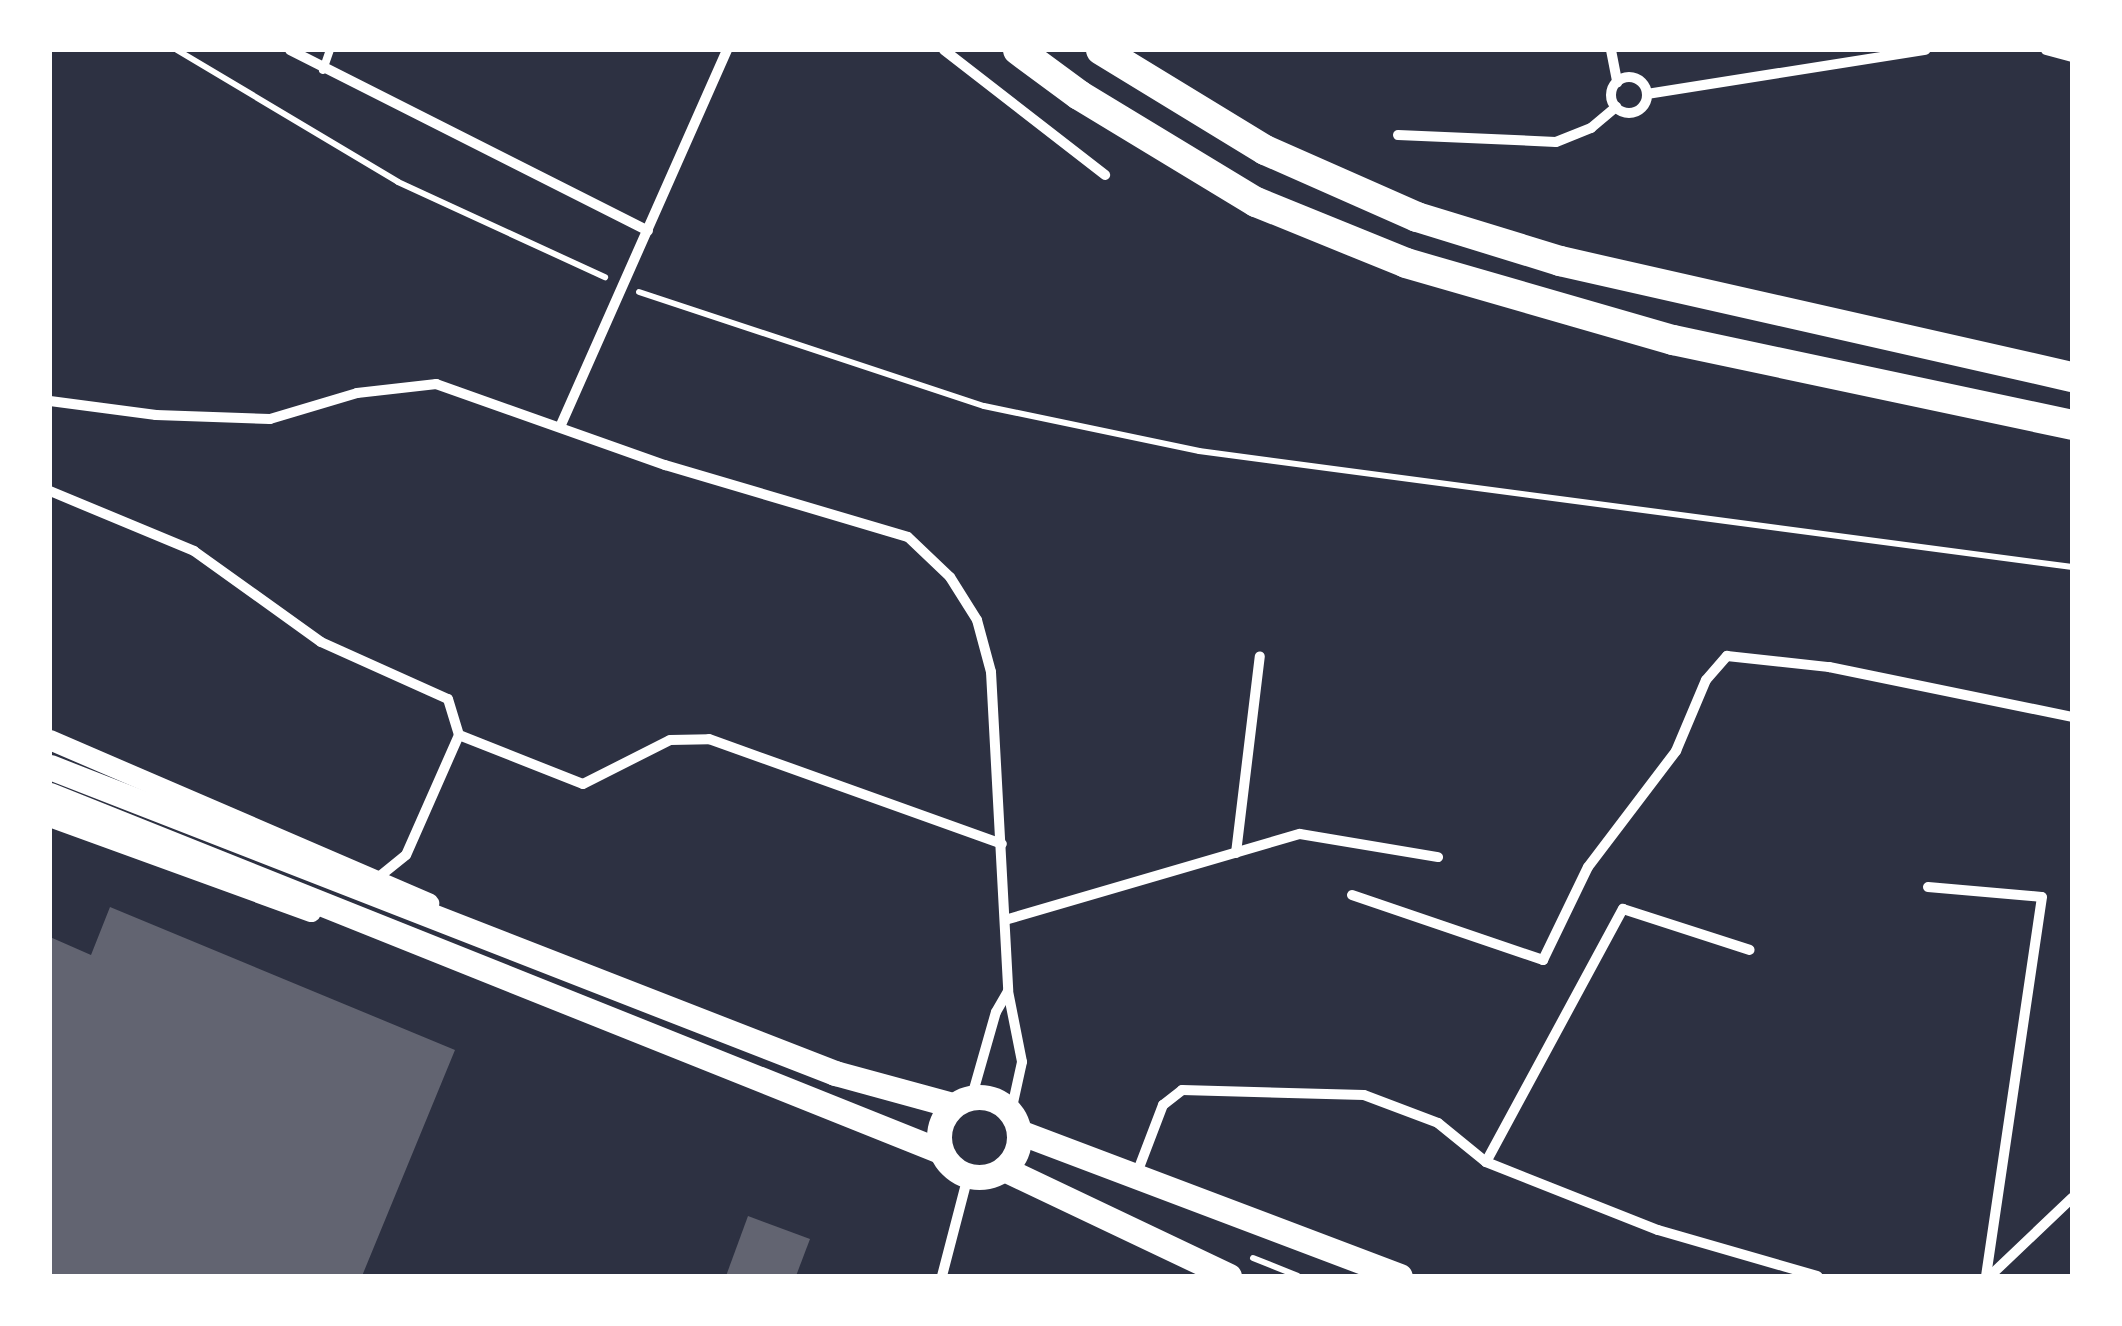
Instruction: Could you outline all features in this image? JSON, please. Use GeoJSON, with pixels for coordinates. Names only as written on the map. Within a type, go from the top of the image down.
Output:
{"type":"FeatureCollection","features":[{"type":"Feature","properties":{"kind":"highway"},"geometry":{"type":"LineString","coordinates":[[1018,50],[1079,96],[1256,202],[1406,263],[1673,340],[2072,425]]}},
{"type":"Feature","properties":{"kind":"highway"},"geometry":{"type":"LineString","coordinates":[[1101,50],[1265,150],[1417,217],[1560,261],[2072,377]]}},
{"type":"Feature","properties":{"kind":"main road"},"geometry":{"type":"LineString","coordinates":[[50,740],[376,879],[535,952]]}},
{"type":"Feature","properties":{"kind":"main road"},"geometry":{"type":"LineString","coordinates":[[50,766],[535,952],[835,1073],[962,1101],[994,1099],[1015,1122],[1400,1276]]}},
{"type":"Feature","properties":{"kind":"main road"},"geometry":{"type":"LineString","coordinates":[[50,796],[940,1150],[968,1176],[1004,1168],[1229,1276]]}},
{"type":"Feature","properties":{"kind":"main road"},"geometry":{"type":"LineString","coordinates":[[50,817],[521,985]]}},
{"type":"Feature","properties":{"kind":"main road"},"geometry":{"type":"LineString","coordinates":[[940,1150],[940,1126],[962,1101]]}},
{"type":"Feature","properties":{"kind":"main road"},"geometry":{"type":"LineString","coordinates":[[1004,1168],[1016,1152],[1015,1122]]}},
{"type":"Feature","properties":{"kind":"street"},"geometry":{"type":"LineString","coordinates":[[290,50],[323,71],[648,231]]}},
{"type":"Feature","properties":{"kind":"street"},"geometry":{"type":"LineString","coordinates":[[560,428],[727,50]]}},
{"type":"Feature","properties":{"kind":"street"},"geometry":{"type":"LineString","coordinates":[[944,50],[1105,176]]}},
{"type":"Feature","properties":{"kind":"street"},"geometry":{"type":"LineString","coordinates":[[1612,50],[1617,82],[1612,97],[1616,108]]}},
{"type":"Feature","properties":{"kind":"street"},"geometry":{"type":"LineString","coordinates":[[1646,94],[1926,50]]}},
{"type":"Feature","properties":{"kind":"street"},"geometry":{"type":"LineString","coordinates":[[2046,50],[2072,57]]}},
{"type":"Feature","properties":{"kind":"street"},"geometry":{"type":"LineString","coordinates":[[1617,82],[1638,79],[1646,94]]}},
{"type":"Feature","properties":{"kind":"street"},"geometry":{"type":"LineString","coordinates":[[1398,135],[1556,142],[1591,128],[1616,108],[1639,110],[1646,94]]}},
{"type":"Feature","properties":{"kind":"street"},"geometry":{"type":"LineString","coordinates":[[50,401],[156,415],[270,420],[358,393],[436,384],[560,428],[908,537],[950,577],[977,620],[991,672],[1008,991],[1022,1062],[1015,1122]]}},
{"type":"Feature","properties":{"kind":"street"},"geometry":{"type":"LineString","coordinates":[[50,491],[194,551],[321,642],[448,699],[459,735],[406,856],[376,879]]}},
{"type":"Feature","properties":{"kind":"street"},"geometry":{"type":"LineString","coordinates":[[1236,853],[1260,656]]}},
{"type":"Feature","properties":{"kind":"street"},"geometry":{"type":"LineString","coordinates":[[1352,895],[1543,960],[1588,868],[1676,751],[1706,680],[1727,656],[1829,667],[2072,717]]}},
{"type":"Feature","properties":{"kind":"street"},"geometry":{"type":"LineString","coordinates":[[459,735],[583,784],[670,740],[709,740],[1002,844]]}},
{"type":"Feature","properties":{"kind":"street"},"geometry":{"type":"LineString","coordinates":[[1005,920],[1300,834],[1438,857]]}},
{"type":"Feature","properties":{"kind":"street"},"geometry":{"type":"LineString","coordinates":[[1928,886],[2042,898],[1988,1276]]}},
{"type":"Feature","properties":{"kind":"street"},"geometry":{"type":"LineString","coordinates":[[1486,1162],[1623,909],[1750,950]]}},
{"type":"Feature","properties":{"kind":"street"},"geometry":{"type":"LineString","coordinates":[[962,1101],[1008,991]]}},
{"type":"Feature","properties":{"kind":"street"},"geometry":{"type":"LineString","coordinates":[[1137,1174],[1170,1096],[1196,1089],[1364,1095],[1438,1123],[1486,1162],[1658,1230],[1817,1276]]}},
{"type":"Feature","properties":{"kind":"street"},"geometry":{"type":"LineString","coordinates":[[942,1276],[968,1176]]}},
{"type":"Feature","properties":{"kind":"street"},"geometry":{"type":"LineString","coordinates":[[1988,1276],[2072,1198]]}},
{"type":"Feature","properties":{"kind":"lane"},"geometry":{"type":"LineString","coordinates":[[323,71],[330,50]]}},
{"type":"Feature","properties":{"kind":"path"},"geometry":{"type":"LineString","coordinates":[[177,50],[398,182],[593,272]]}},
{"type":"Feature","properties":{"kind":"path"},"geometry":{"type":"LineString","coordinates":[[654,299],[984,406],[1199,451],[2072,567]]}},
{"type":"Feature","properties":{"kind":"building"},"geometry":{"type":"Polygon","coordinates":[[[110,907],[455,1050],[362,1276],[50,1276],[50,937],[91,955],[110,907]]]}},
{"type":"Feature","properties":{"kind":"building"},"geometry":{"type":"Polygon","coordinates":[[[748,1216],[810,1239],[796,1276],[726,1276],[748,1216]]]}}]}
